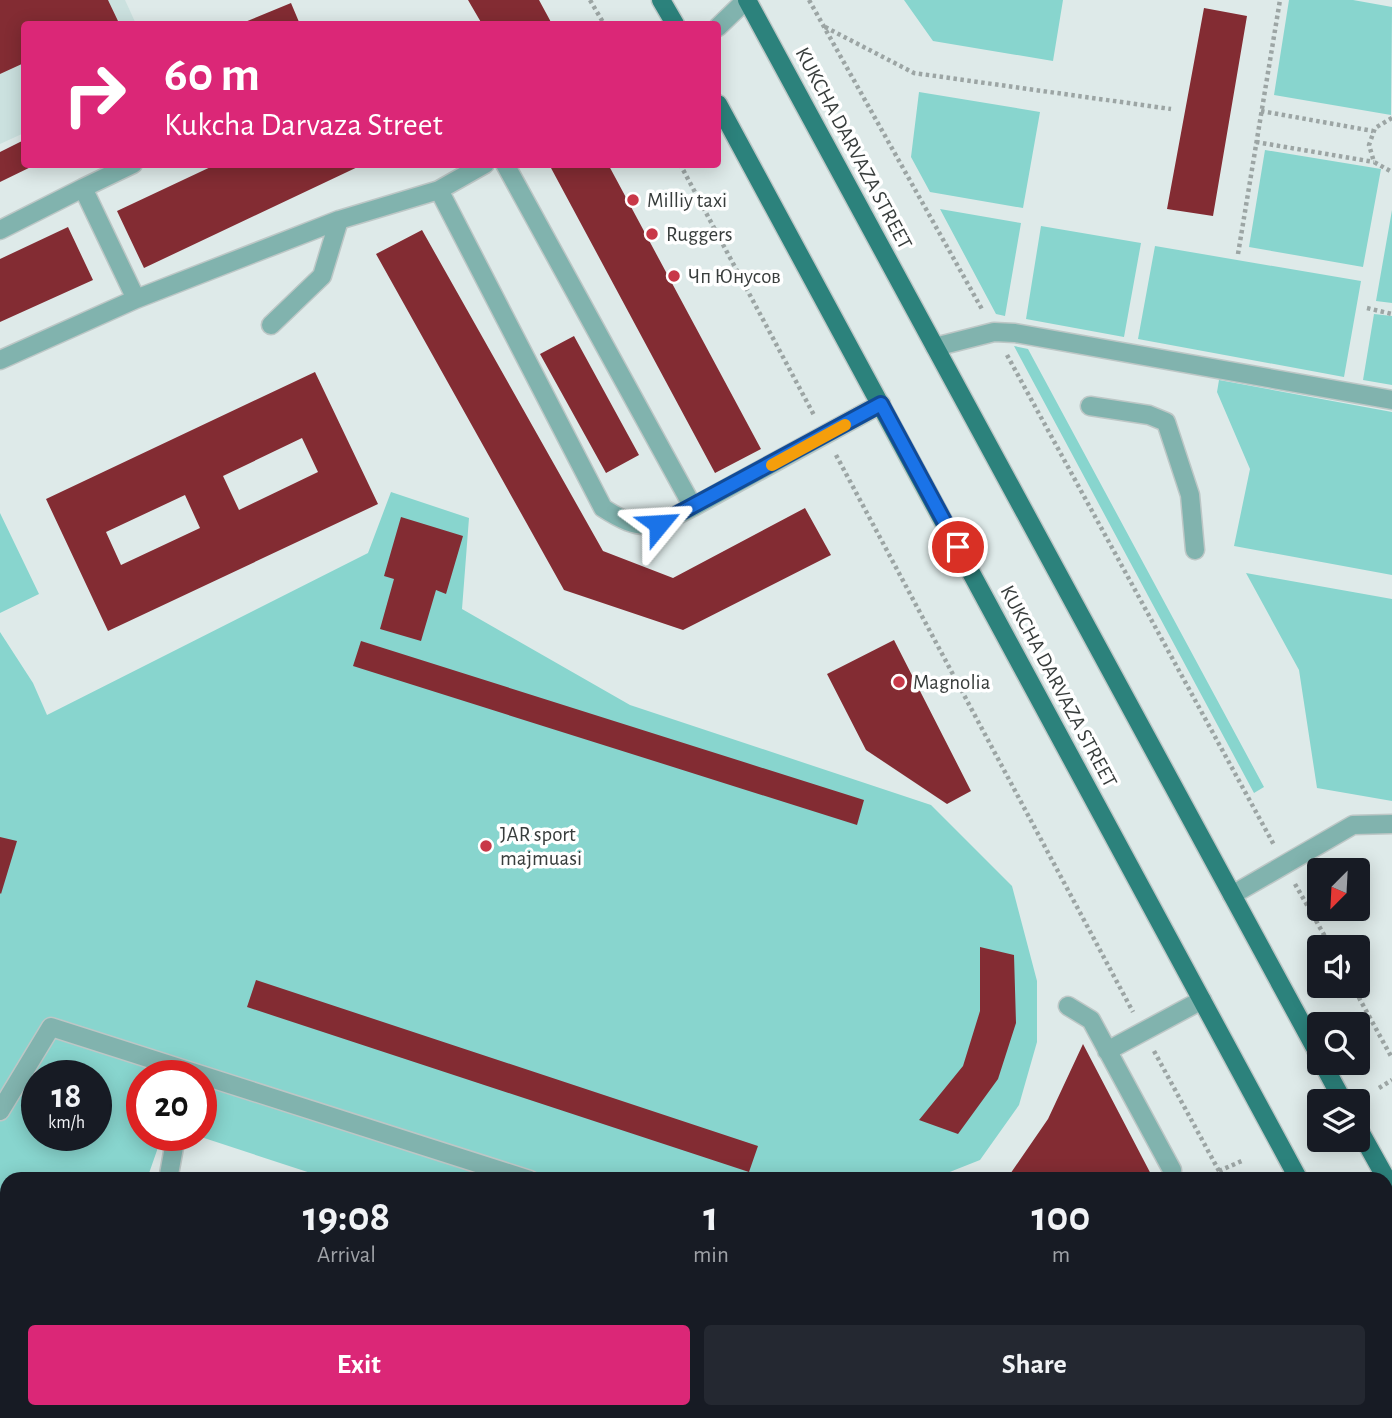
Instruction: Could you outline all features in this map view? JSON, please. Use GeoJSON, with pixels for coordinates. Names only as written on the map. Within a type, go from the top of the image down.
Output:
{"type":"FeatureCollection","features":[{"type":"Feature","properties":{"kind":"main road"},"geometry":{"type":"LineString","coordinates":[[662,0],[673,21]]}},
{"type":"Feature","properties":{"kind":"main road","name":"KUKCHA DARVAZA STREET"},"geometry":{"type":"LineString","coordinates":[[747,0],[1307,1033]]}},
{"type":"Feature","properties":{"kind":"main road","name":"KUKCHA DARVAZA STREET"},"geometry":{"type":"LineString","coordinates":[[721,110],[1295,1172]]}},
{"type":"Feature","properties":{"kind":"main road"},"geometry":{"type":"LineString","coordinates":[[1278,1142],[1282,1172]]}},
{"type":"Feature","properties":{"kind":"main road"},"geometry":{"type":"LineString","coordinates":[[1370,1150],[1383,1172]]}},
{"type":"Feature","properties":{"kind":"street"},"geometry":{"type":"LineString","coordinates":[[721,24],[747,0]]}},
{"type":"Feature","properties":{"kind":"street"},"geometry":{"type":"LineString","coordinates":[[0,230],[125,168]]}},
{"type":"Feature","properties":{"kind":"street"},"geometry":{"type":"LineString","coordinates":[[0,360],[135,299],[339,220],[439,190],[478,168]]}},
{"type":"Feature","properties":{"kind":"street"},"geometry":{"type":"LineString","coordinates":[[507,168],[693,507]]}},
{"type":"Feature","properties":{"kind":"street"},"geometry":{"type":"LineString","coordinates":[[83,188],[135,299]]}},
{"type":"Feature","properties":{"kind":"street"},"geometry":{"type":"LineString","coordinates":[[439,190],[603,508],[629,524],[659,524],[826,437],[881,404]]}},
{"type":"Feature","properties":{"kind":"street"},"geometry":{"type":"LineString","coordinates":[[271,325],[322,276],[339,220]]}},
{"type":"Feature","properties":{"kind":"street"},"geometry":{"type":"LineString","coordinates":[[934,346],[994,332],[1073,341],[1392,400]]}},
{"type":"Feature","properties":{"kind":"street"},"geometry":{"type":"LineString","coordinates":[[1090,406],[1149,415],[1166,422],[1190,495],[1195,550]]}},
{"type":"Feature","properties":{"kind":"street"},"geometry":{"type":"LineString","coordinates":[[1232,895],[1353,825],[1392,824]]}},
{"type":"Feature","properties":{"kind":"street"},"geometry":{"type":"LineString","coordinates":[[1107,1051],[1202,1000]]}},
{"type":"Feature","properties":{"kind":"street"},"geometry":{"type":"LineString","coordinates":[[1068,1006],[1091,1020],[1172,1170]]}},
{"type":"Feature","properties":{"kind":"street"},"geometry":{"type":"LineString","coordinates":[[0,1111],[51,1027],[151,1060]]}},
{"type":"Feature","properties":{"kind":"street"},"geometry":{"type":"LineString","coordinates":[[217,1082],[480,1171]]}},
{"type":"Feature","properties":{"kind":"street"},"geometry":{"type":"LineString","coordinates":[[169,1172],[173,1151]]}},
{"type":"Feature","properties":{"kind":"path"},"geometry":{"type":"LineString","coordinates":[[590,0],[602,21]]}},
{"type":"Feature","properties":{"kind":"path"},"geometry":{"type":"LineString","coordinates":[[809,0],[1324,935]]}},
{"type":"Feature","properties":{"kind":"path"},"geometry":{"type":"LineString","coordinates":[[1238,254],[1280,0]]}},
{"type":"Feature","properties":{"kind":"path"},"geometry":{"type":"LineString","coordinates":[[822,25],[915,73],[1171,109]]}},
{"type":"Feature","properties":{"kind":"path"},"geometry":{"type":"LineString","coordinates":[[1261,111],[1373,131]]}},
{"type":"Feature","properties":{"kind":"path"},"geometry":{"type":"LineString","coordinates":[[1374,162],[1369,145],[1373,131],[1392,118]]}},
{"type":"Feature","properties":{"kind":"path"},"geometry":{"type":"LineString","coordinates":[[1256,142],[1374,162],[1392,172]]}},
{"type":"Feature","properties":{"kind":"path"},"geometry":{"type":"LineString","coordinates":[[682,168],[1218,1172]]}},
{"type":"Feature","properties":{"kind":"path"},"geometry":{"type":"LineString","coordinates":[[1367,308],[1392,314]]}},
{"type":"Feature","properties":{"kind":"path"},"geometry":{"type":"LineString","coordinates":[[1359,998],[1392,1058]]}},
{"type":"Feature","properties":{"kind":"path"},"geometry":{"type":"LineString","coordinates":[[1379,1088],[1392,1080]]}},
{"type":"Feature","properties":{"kind":"path"},"geometry":{"type":"LineString","coordinates":[[1228,1172],[1244,1160]]}},
{"type":"Feature","properties":{"kind":"shaded area"},"geometry":{"type":"Polygon","coordinates":[[[0,0],[125,0],[135,21],[21,21],[21,134],[0,144],[0,0]]]}},
{"type":"Feature","properties":{"kind":"shaded area"},"geometry":{"type":"Polygon","coordinates":[[[904,0],[1063,0],[1053,61],[933,41],[904,0]]]}},
{"type":"Feature","properties":{"kind":"shaded area"},"geometry":{"type":"Polygon","coordinates":[[[1289,0],[1353,0],[1392,7],[1391,115],[1274,95],[1289,0]]]}},
{"type":"Feature","properties":{"kind":"shaded area"},"geometry":{"type":"Polygon","coordinates":[[[919,92],[1040,112],[1023,208],[930,192],[911,157],[919,92]]]}},
{"type":"Feature","properties":{"kind":"shaded area"},"geometry":{"type":"Polygon","coordinates":[[[1265,150],[1381,169],[1363,267],[1249,247],[1265,150]]]}},
{"type":"Feature","properties":{"kind":"shaded area"},"geometry":{"type":"Polygon","coordinates":[[[940,209],[1021,223],[1005,316],[996,314],[940,209]]]}},
{"type":"Feature","properties":{"kind":"shaded area"},"geometry":{"type":"Polygon","coordinates":[[[1392,210],[1392,303],[1376,301],[1392,210]]]}},
{"type":"Feature","properties":{"kind":"shaded area"},"geometry":{"type":"Polygon","coordinates":[[[1041,226],[1141,243],[1124,337],[1026,319],[1041,226]]]}},
{"type":"Feature","properties":{"kind":"shaded area"},"geometry":{"type":"Polygon","coordinates":[[[1155,246],[1361,281],[1344,377],[1138,339],[1155,246]]]}},
{"type":"Feature","properties":{"kind":"shaded area"},"geometry":{"type":"Polygon","coordinates":[[[1374,314],[1392,316],[1392,385],[1363,380],[1374,314]]]}},
{"type":"Feature","properties":{"kind":"shaded area"},"geometry":{"type":"Polygon","coordinates":[[[1014,346],[1028,349],[1264,787],[1254,793],[1014,346]]]}},
{"type":"Feature","properties":{"kind":"shaded area"},"geometry":{"type":"Polygon","coordinates":[[[1219,380],[1392,412],[1392,575],[1234,546],[1250,469],[1217,392],[1219,380]]]}},
{"type":"Feature","properties":{"kind":"shaded area","name":"JAR sport majmuasi"},"geometry":{"type":"Polygon","coordinates":[[[391,492],[469,518],[462,609],[630,705],[931,805],[1012,886],[1037,981],[1037,1042],[1019,1105],[980,1160],[950,1172],[308,1172],[217,1142],[217,1060],[126,1060],[126,1151],[157,1151],[149,1172],[0,1172],[0,632],[33,683],[47,715],[368,553],[391,492]]]}},
{"type":"Feature","properties":{"kind":"shaded area"},"geometry":{"type":"Polygon","coordinates":[[[0,513],[39,594],[0,613],[0,513]]]}},
{"type":"Feature","properties":{"kind":"shaded area"},"geometry":{"type":"Polygon","coordinates":[[[1246,573],[1392,599],[1392,801],[1317,788],[1299,670],[1246,573]]]}},
{"type":"Feature","properties":{"kind":"building"},"geometry":{"type":"Polygon","coordinates":[[[0,0],[108,0],[118,21],[21,21],[21,64],[0,74],[0,0]]]}},
{"type":"Feature","properties":{"kind":"building"},"geometry":{"type":"Polygon","coordinates":[[[468,0],[539,0],[550,21],[480,21],[468,0]]]}},
{"type":"Feature","properties":{"kind":"building"},"geometry":{"type":"Polygon","coordinates":[[[291,3],[299,21],[247,21],[291,3]]]}},
{"type":"Feature","properties":{"kind":"building"},"geometry":{"type":"Polygon","coordinates":[[[1204,8],[1247,16],[1213,216],[1167,209],[1204,8]]]}},
{"type":"Feature","properties":{"kind":"building"},"geometry":{"type":"Polygon","coordinates":[[[21,142],[21,168],[29,168],[0,182],[0,152],[21,142]]]}},
{"type":"Feature","properties":{"kind":"building"},"geometry":{"type":"Polygon","coordinates":[[[208,168],[356,168],[144,268],[117,211],[208,168]]]}},
{"type":"Feature","properties":{"kind":"building"},"geometry":{"type":"Polygon","coordinates":[[[551,168],[610,168],[761,449],[715,473],[551,168]]]}},
{"type":"Feature","properties":{"kind":"building"},"geometry":{"type":"Polygon","coordinates":[[[68,227],[93,280],[0,322],[0,259],[68,227]]]}},
{"type":"Feature","properties":{"kind":"building"},"geometry":{"type":"Polygon","coordinates":[[[422,230],[603,551],[673,578],[805,508],[831,555],[683,630],[564,590],[376,254],[422,230]]]}},
{"type":"Feature","properties":{"kind":"building"},"geometry":{"type":"Polygon","coordinates":[[[574,336],[639,455],[606,473],[540,354],[574,336]]]}},
{"type":"Feature","properties":{"kind":"building"},"geometry":{"type":"Polygon","coordinates":[[[315,372],[378,504],[108,631],[46,499],[315,372]],[[302,438],[223,476],[239,510],[318,472],[302,438]],[[185,495],[106,532],[121,565],[200,528],[185,495]]]}},
{"type":"Feature","properties":{"kind":"building"},"geometry":{"type":"Polygon","coordinates":[[[401,517],[463,536],[446,594],[436,590],[421,641],[380,629],[394,579],[384,576],[401,517]]]}},
{"type":"Feature","properties":{"kind":"building"},"geometry":{"type":"Polygon","coordinates":[[[894,640],[971,791],[947,804],[866,750],[827,674],[894,640]]]}},
{"type":"Feature","properties":{"kind":"building"},"geometry":{"type":"Polygon","coordinates":[[[361,641],[864,800],[857,825],[353,666],[361,641]]]}},
{"type":"Feature","properties":{"kind":"building"},"geometry":{"type":"Polygon","coordinates":[[[0,837],[17,841],[1,894],[0,893],[0,837]]]}},
{"type":"Feature","properties":{"kind":"building"},"geometry":{"type":"Polygon","coordinates":[[[980,947],[1014,955],[1016,1023],[998,1079],[958,1134],[919,1120],[963,1066],[980,1011],[980,947]]]}},
{"type":"Feature","properties":{"kind":"building"},"geometry":{"type":"Polygon","coordinates":[[[256,980],[758,1146],[749,1172],[247,1007],[256,980]]]}},
{"type":"Feature","properties":{"kind":"building"},"geometry":{"type":"Polygon","coordinates":[[[1083,1044],[1150,1172],[1012,1172],[1048,1119],[1083,1044]]]}},
{"type":"Feature","properties":{"kind":"slow traffic"},"geometry":{"type":"LineString","coordinates":[[772,465],[845,425]]}},
{"type":"Feature","properties":{"kind":"place","name":"Milliy taxi"},"geometry":{"type":"Point","coordinates":[633,200]}},
{"type":"Feature","properties":{"kind":"place","name":"Ruggers"},"geometry":{"type":"Point","coordinates":[652,234]}},
{"type":"Feature","properties":{"kind":"place","name":"Чп Юнусов"},"geometry":{"type":"Point","coordinates":[674,276]}},
{"type":"Feature","properties":{"kind":"place","name":"Magnolia"},"geometry":{"type":"Point","coordinates":[899,682]}},
{"type":"Feature","properties":{"kind":"place","name":"JAR sport majmuasi"},"geometry":{"type":"Point","coordinates":[486,846]}},
{"type":"Feature","properties":{"kind":"route"},"geometry":{"type":"LineString","coordinates":[[659,524],[826,437],[881,404],[958,547]]}}]}
